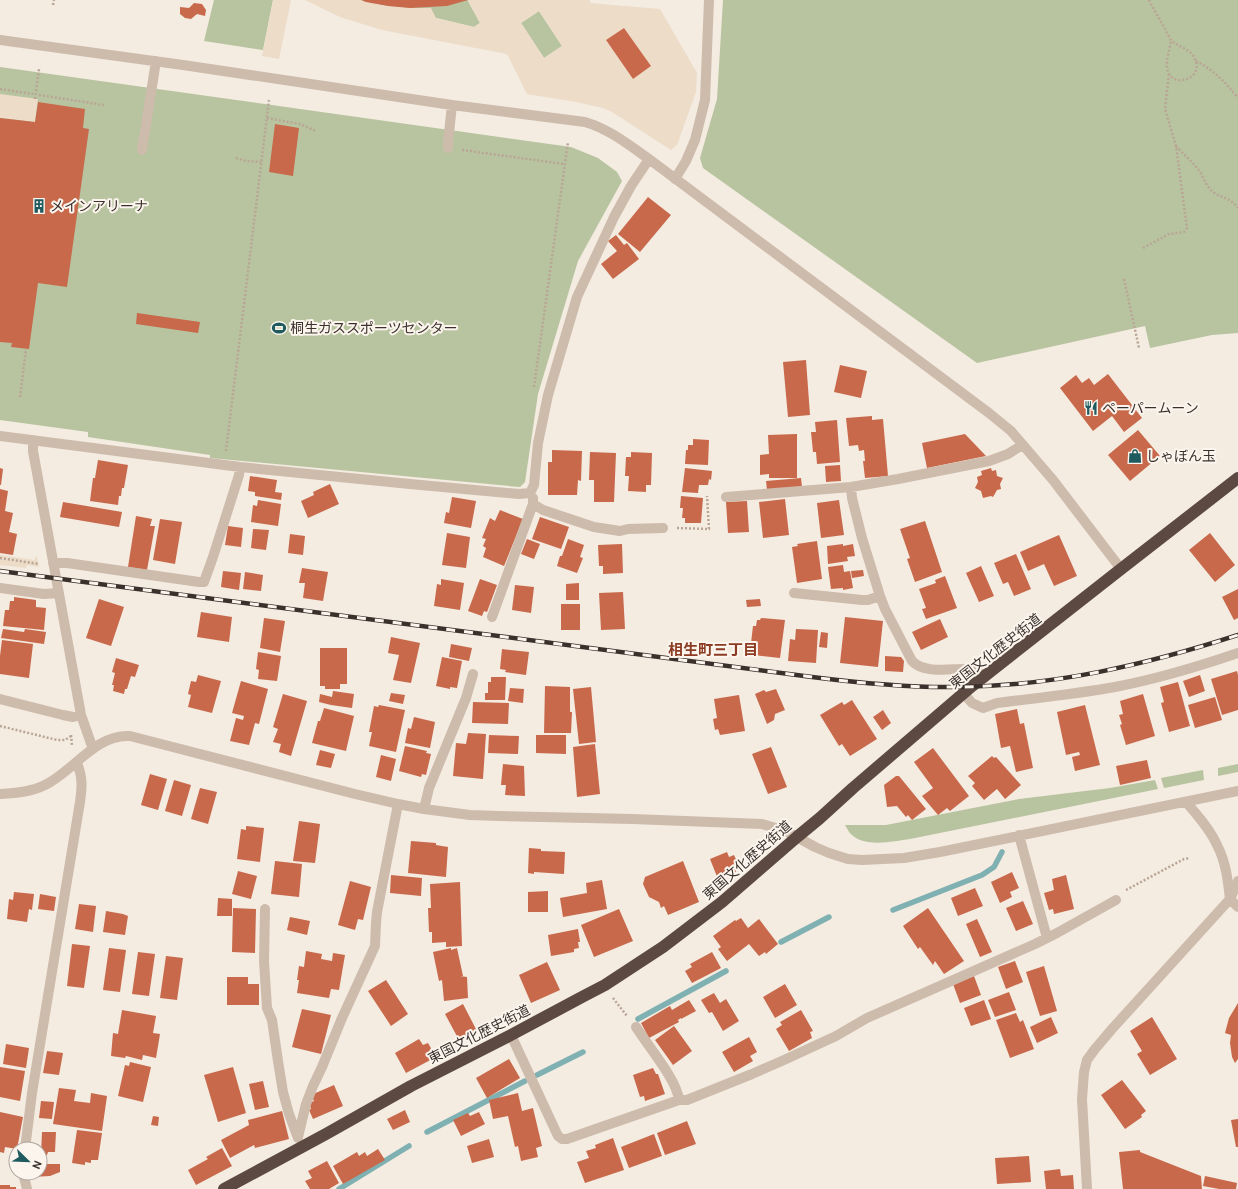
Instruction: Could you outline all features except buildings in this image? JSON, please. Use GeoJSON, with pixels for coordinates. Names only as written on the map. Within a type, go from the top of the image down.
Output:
{"type":"FeatureCollection","features":[{"type":"Feature","properties":{"kind":"highway","name":"東国文化歴史街道"},"geometry":{"type":"LineString","coordinates":[[224,1189],[300,1142],[511,1035],[604,985],[663,947],[722,902],[964,694],[1238,478]]}},
{"type":"Feature","properties":{"kind":"street"},"geometry":{"type":"LineString","coordinates":[[675,179],[686,161],[695,140],[705,100],[709,0]]}},
{"type":"Feature","properties":{"kind":"street"},"geometry":{"type":"LineString","coordinates":[[0,40],[156,61],[452,105],[585,122],[597,125],[610,132],[649,159],[1011,431],[1053,480],[1121,569]]}},
{"type":"Feature","properties":{"kind":"street"},"geometry":{"type":"LineString","coordinates":[[142,150],[156,61]]}},
{"type":"Feature","properties":{"kind":"street"},"geometry":{"type":"LineString","coordinates":[[448,148],[452,105]]}},
{"type":"Feature","properties":{"kind":"street"},"geometry":{"type":"LineString","coordinates":[[530,493],[534,485],[538,443],[548,395],[577,297],[614,217],[631,186],[649,159]]}},
{"type":"Feature","properties":{"kind":"street"},"geometry":{"type":"LineString","coordinates":[[0,436],[240,467],[410,484],[525,494],[530,493]]}},
{"type":"Feature","properties":{"kind":"street"},"geometry":{"type":"LineString","coordinates":[[33,440],[33,451],[81,716],[93,749]]}},
{"type":"Feature","properties":{"kind":"street"},"geometry":{"type":"LineString","coordinates":[[726,497],[851,487],[898,479],[989,461],[1008,454],[1022,445]]}},
{"type":"Feature","properties":{"kind":"street"},"geometry":{"type":"LineString","coordinates":[[53,563],[67,563],[204,582],[216,550],[239,475],[240,467]]}},
{"type":"Feature","properties":{"kind":"street"},"geometry":{"type":"LineString","coordinates":[[851,487],[852,498],[862,538],[880,596],[885,609],[915,665],[927,669],[972,669],[977,670],[984,678]]}},
{"type":"Feature","properties":{"kind":"street"},"geometry":{"type":"LineString","coordinates":[[492,617],[533,504],[533,498],[530,493]]}},
{"type":"Feature","properties":{"kind":"street"},"geometry":{"type":"LineString","coordinates":[[533,504],[542,510],[594,527],[620,531],[628,529],[663,528]]}},
{"type":"Feature","properties":{"kind":"street"},"geometry":{"type":"LineString","coordinates":[[0,588],[44,594],[58,593]]}},
{"type":"Feature","properties":{"kind":"street"},"geometry":{"type":"LineString","coordinates":[[794,592],[862,600],[868,600],[880,596]]}},
{"type":"Feature","properties":{"kind":"street"},"geometry":{"type":"LineString","coordinates":[[964,694],[972,702],[983,708],[997,703],[1095,690],[1145,681],[1177,673],[1238,653]]}},
{"type":"Feature","properties":{"kind":"street"},"geometry":{"type":"LineString","coordinates":[[424,809],[429,788],[466,698],[474,674]]}},
{"type":"Feature","properties":{"kind":"street"},"geometry":{"type":"LineString","coordinates":[[0,699],[63,715],[73,717],[81,716]]}},
{"type":"Feature","properties":{"kind":"street"},"geometry":{"type":"LineString","coordinates":[[4,794],[27,791],[46,785],[104,742],[115,737],[130,736],[355,794],[424,809],[499,816],[762,824],[786,831],[829,853],[848,859],[862,860],[904,858],[940,852],[1238,791]]}},
{"type":"Feature","properties":{"kind":"street"},"geometry":{"type":"LineString","coordinates":[[26,1141],[32,1093],[82,789],[82,777],[76,763]]}},
{"type":"Feature","properties":{"kind":"street"},"geometry":{"type":"LineString","coordinates":[[1186,802],[1210,832],[1218,846],[1227,877],[1230,899],[1238,907]]}},
{"type":"Feature","properties":{"kind":"street"},"geometry":{"type":"LineString","coordinates":[[300,1142],[306,1104],[342,1018],[375,946],[377,912],[398,804]]}},
{"type":"Feature","properties":{"kind":"street"},"geometry":{"type":"LineString","coordinates":[[1019,835],[1047,938]]}},
{"type":"Feature","properties":{"kind":"street"},"geometry":{"type":"LineString","coordinates":[[1087,1189],[1082,1099],[1084,1072],[1087,1060],[1112,1029],[1230,899],[1238,880]]}},
{"type":"Feature","properties":{"kind":"street"},"geometry":{"type":"LineString","coordinates":[[511,1035],[558,1136],[562,1139],[567,1139],[679,1100],[687,1100],[778,1063],[836,1036],[867,1018],[1047,938],[1116,900]]}},
{"type":"Feature","properties":{"kind":"street"},"geometry":{"type":"LineString","coordinates":[[265,909],[264,961],[267,1008],[272,1020],[283,1092],[289,1114],[300,1142]]}},
{"type":"Feature","properties":{"kind":"street"},"geometry":{"type":"LineString","coordinates":[[636,1027],[672,1080],[678,1092],[679,1100]]}},
{"type":"Feature","properties":{"kind":"path"},"geometry":{"type":"LineString","coordinates":[[53,5],[54,0]]}},
{"type":"Feature","properties":{"kind":"path"},"geometry":{"type":"LineString","coordinates":[[1149,0],[1171,40],[1192,54],[1196,60],[1211,69],[1227,84],[1238,98]]}},
{"type":"Feature","properties":{"kind":"path"},"geometry":{"type":"LineString","coordinates":[[1142,248],[1170,234],[1184,232],[1187,228],[1176,146],[1165,109],[1169,74],[1167,66],[1171,40]]}},
{"type":"Feature","properties":{"kind":"path"},"geometry":{"type":"LineString","coordinates":[[1169,74],[1174,79],[1188,79],[1194,73],[1196,68],[1196,60]]}},
{"type":"Feature","properties":{"kind":"path"},"geometry":{"type":"LineString","coordinates":[[35,99],[39,69]]}},
{"type":"Feature","properties":{"kind":"path"},"geometry":{"type":"LineString","coordinates":[[0,89],[33,94]]}},
{"type":"Feature","properties":{"kind":"path"},"geometry":{"type":"LineString","coordinates":[[38,95],[104,105]]}},
{"type":"Feature","properties":{"kind":"path"},"geometry":{"type":"LineString","coordinates":[[226,455],[269,100]]}},
{"type":"Feature","properties":{"kind":"path"},"geometry":{"type":"LineString","coordinates":[[267,118],[300,124],[316,131]]}},
{"type":"Feature","properties":{"kind":"path"},"geometry":{"type":"LineString","coordinates":[[533,393],[568,142]]}},
{"type":"Feature","properties":{"kind":"path"},"geometry":{"type":"LineString","coordinates":[[1176,146],[1190,160],[1212,191],[1234,202],[1238,208]]}},
{"type":"Feature","properties":{"kind":"path"},"geometry":{"type":"LineString","coordinates":[[448,148],[564,164]]}},
{"type":"Feature","properties":{"kind":"path"},"geometry":{"type":"LineString","coordinates":[[236,158],[246,161],[262,162]]}},
{"type":"Feature","properties":{"kind":"path"},"geometry":{"type":"LineString","coordinates":[[1124,279],[1139,348]]}},
{"type":"Feature","properties":{"kind":"path"},"geometry":{"type":"LineString","coordinates":[[20,397],[26,349]]}},
{"type":"Feature","properties":{"kind":"path"},"geometry":{"type":"LineString","coordinates":[[663,528],[709,529],[707,496]]}},
{"type":"Feature","properties":{"kind":"path"},"geometry":{"type":"LineString","coordinates":[[0,558],[39,564],[42,563]]}},
{"type":"Feature","properties":{"kind":"path"},"geometry":{"type":"LineString","coordinates":[[0,726],[57,740],[65,740],[71,736]]}},
{"type":"Feature","properties":{"kind":"path"},"geometry":{"type":"LineString","coordinates":[[1116,900],[1119,894],[1184,859],[1190,858]]}},
{"type":"Feature","properties":{"kind":"path"},"geometry":{"type":"LineString","coordinates":[[612,997],[636,1027]]}},
{"type":"Feature","properties":{"kind":"green space"},"geometry":{"type":"Polygon","coordinates":[[[214,0],[273,0],[263,50],[204,41],[214,0]]]}},
{"type":"Feature","properties":{"kind":"green space"},"geometry":{"type":"Polygon","coordinates":[[[361,0],[469,0],[468,1],[480,23],[474,27],[436,18],[410,8],[388,6],[361,0]]]}},
{"type":"Feature","properties":{"kind":"green space"},"geometry":{"type":"Polygon","coordinates":[[[723,0],[1238,0],[1238,333],[1212,335],[1150,348],[1145,326],[977,363],[703,168],[700,158],[717,99],[723,0]]]}},
{"type":"Feature","properties":{"kind":"green space"},"geometry":{"type":"Polygon","coordinates":[[[539,11],[562,46],[544,58],[521,23],[539,11]]]}},
{"type":"Feature","properties":{"kind":"green space","name":"桐生ガススポーツセンター"},"geometry":{"type":"Polygon","coordinates":[[[0,67],[571,147],[598,158],[617,172],[622,181],[578,261],[538,394],[525,482],[520,487],[210,458],[210,455],[88,437],[88,432],[0,420],[0,67]]]}},
{"type":"Feature","properties":{"kind":"green space"},"geometry":{"type":"Polygon","coordinates":[[[1238,764],[1238,772],[1218,776],[1218,768],[1238,764]]]}},
{"type":"Feature","properties":{"kind":"green space"},"geometry":{"type":"Polygon","coordinates":[[[1203,770],[1204,780],[1164,788],[1161,778],[1203,770]]]}},
{"type":"Feature","properties":{"kind":"green space"},"geometry":{"type":"Polygon","coordinates":[[[1155,780],[1158,789],[910,839],[872,843],[858,839],[849,832],[845,825],[886,825],[1019,799],[1110,788],[1155,780]]]}},
{"type":"Feature","properties":{"kind":"shaded area"},"geometry":{"type":"Polygon","coordinates":[[[273,0],[291,0],[279,59],[262,56],[273,0]]]}},
{"type":"Feature","properties":{"kind":"shaded area"},"geometry":{"type":"Polygon","coordinates":[[[305,0],[361,0],[388,6],[431,8],[436,18],[474,27],[480,23],[468,0],[590,0],[590,3],[660,9],[697,73],[696,92],[677,145],[671,150],[612,112],[603,108],[527,94],[507,54],[382,30],[340,17],[305,0]],[[539,11],[521,23],[544,58],[562,46],[539,11]],[[624,28],[606,40],[633,79],[651,66],[624,28]]]}},
{"type":"Feature","properties":{"kind":"shaded area"},"geometry":{"type":"Polygon","coordinates":[[[0,94],[38,99],[35,122],[0,118],[0,94]]]}},
{"type":"Feature","properties":{"kind":"shaded area"},"geometry":{"type":"Polygon","coordinates":[[[0,555],[34,560],[37,556],[39,567],[27,565],[26,568],[0,565],[0,555]]]}},
{"type":"Feature","properties":{"kind":"waterway"},"geometry":{"type":"LineString","coordinates":[[893,910],[982,875],[994,867],[1002,852]]}},
{"type":"Feature","properties":{"kind":"waterway"},"geometry":{"type":"LineString","coordinates":[[781,942],[829,917]]}},
{"type":"Feature","properties":{"kind":"waterway"},"geometry":{"type":"LineString","coordinates":[[638,1019],[726,971]]}},
{"type":"Feature","properties":{"kind":"waterway"},"geometry":{"type":"LineString","coordinates":[[537,1075],[583,1052]]}},
{"type":"Feature","properties":{"kind":"waterway"},"geometry":{"type":"LineString","coordinates":[[427,1132],[525,1081]]}},
{"type":"Feature","properties":{"kind":"waterway"},"geometry":{"type":"LineString","coordinates":[[339,1189],[409,1146]]}},
{"type":"Feature","properties":{"kind":"railway"},"geometry":{"type":"LineString","coordinates":[[0,571],[812,677],[902,686],[993,686],[1064,678],[1099,672],[1169,656],[1238,635]]}},
{"type":"Feature","properties":{"kind":"place","name":"メインアリーナ"},"geometry":{"type":"Point","coordinates":[39,206]}},
{"type":"Feature","properties":{"kind":"place","name":"桐生ガススポーツセンター"},"geometry":{"type":"Point","coordinates":[279,328]}},
{"type":"Feature","properties":{"kind":"place","name":"ペーパームーン"},"geometry":{"type":"Point","coordinates":[1091,408]}},
{"type":"Feature","properties":{"kind":"place","name":"しゃぼん玉"},"geometry":{"type":"Point","coordinates":[1135,456]}},
{"type":"Feature","properties":{"kind":"district","name":"相生町三丁目"},"geometry":{"type":"Point","coordinates":[713,650]}}]}
